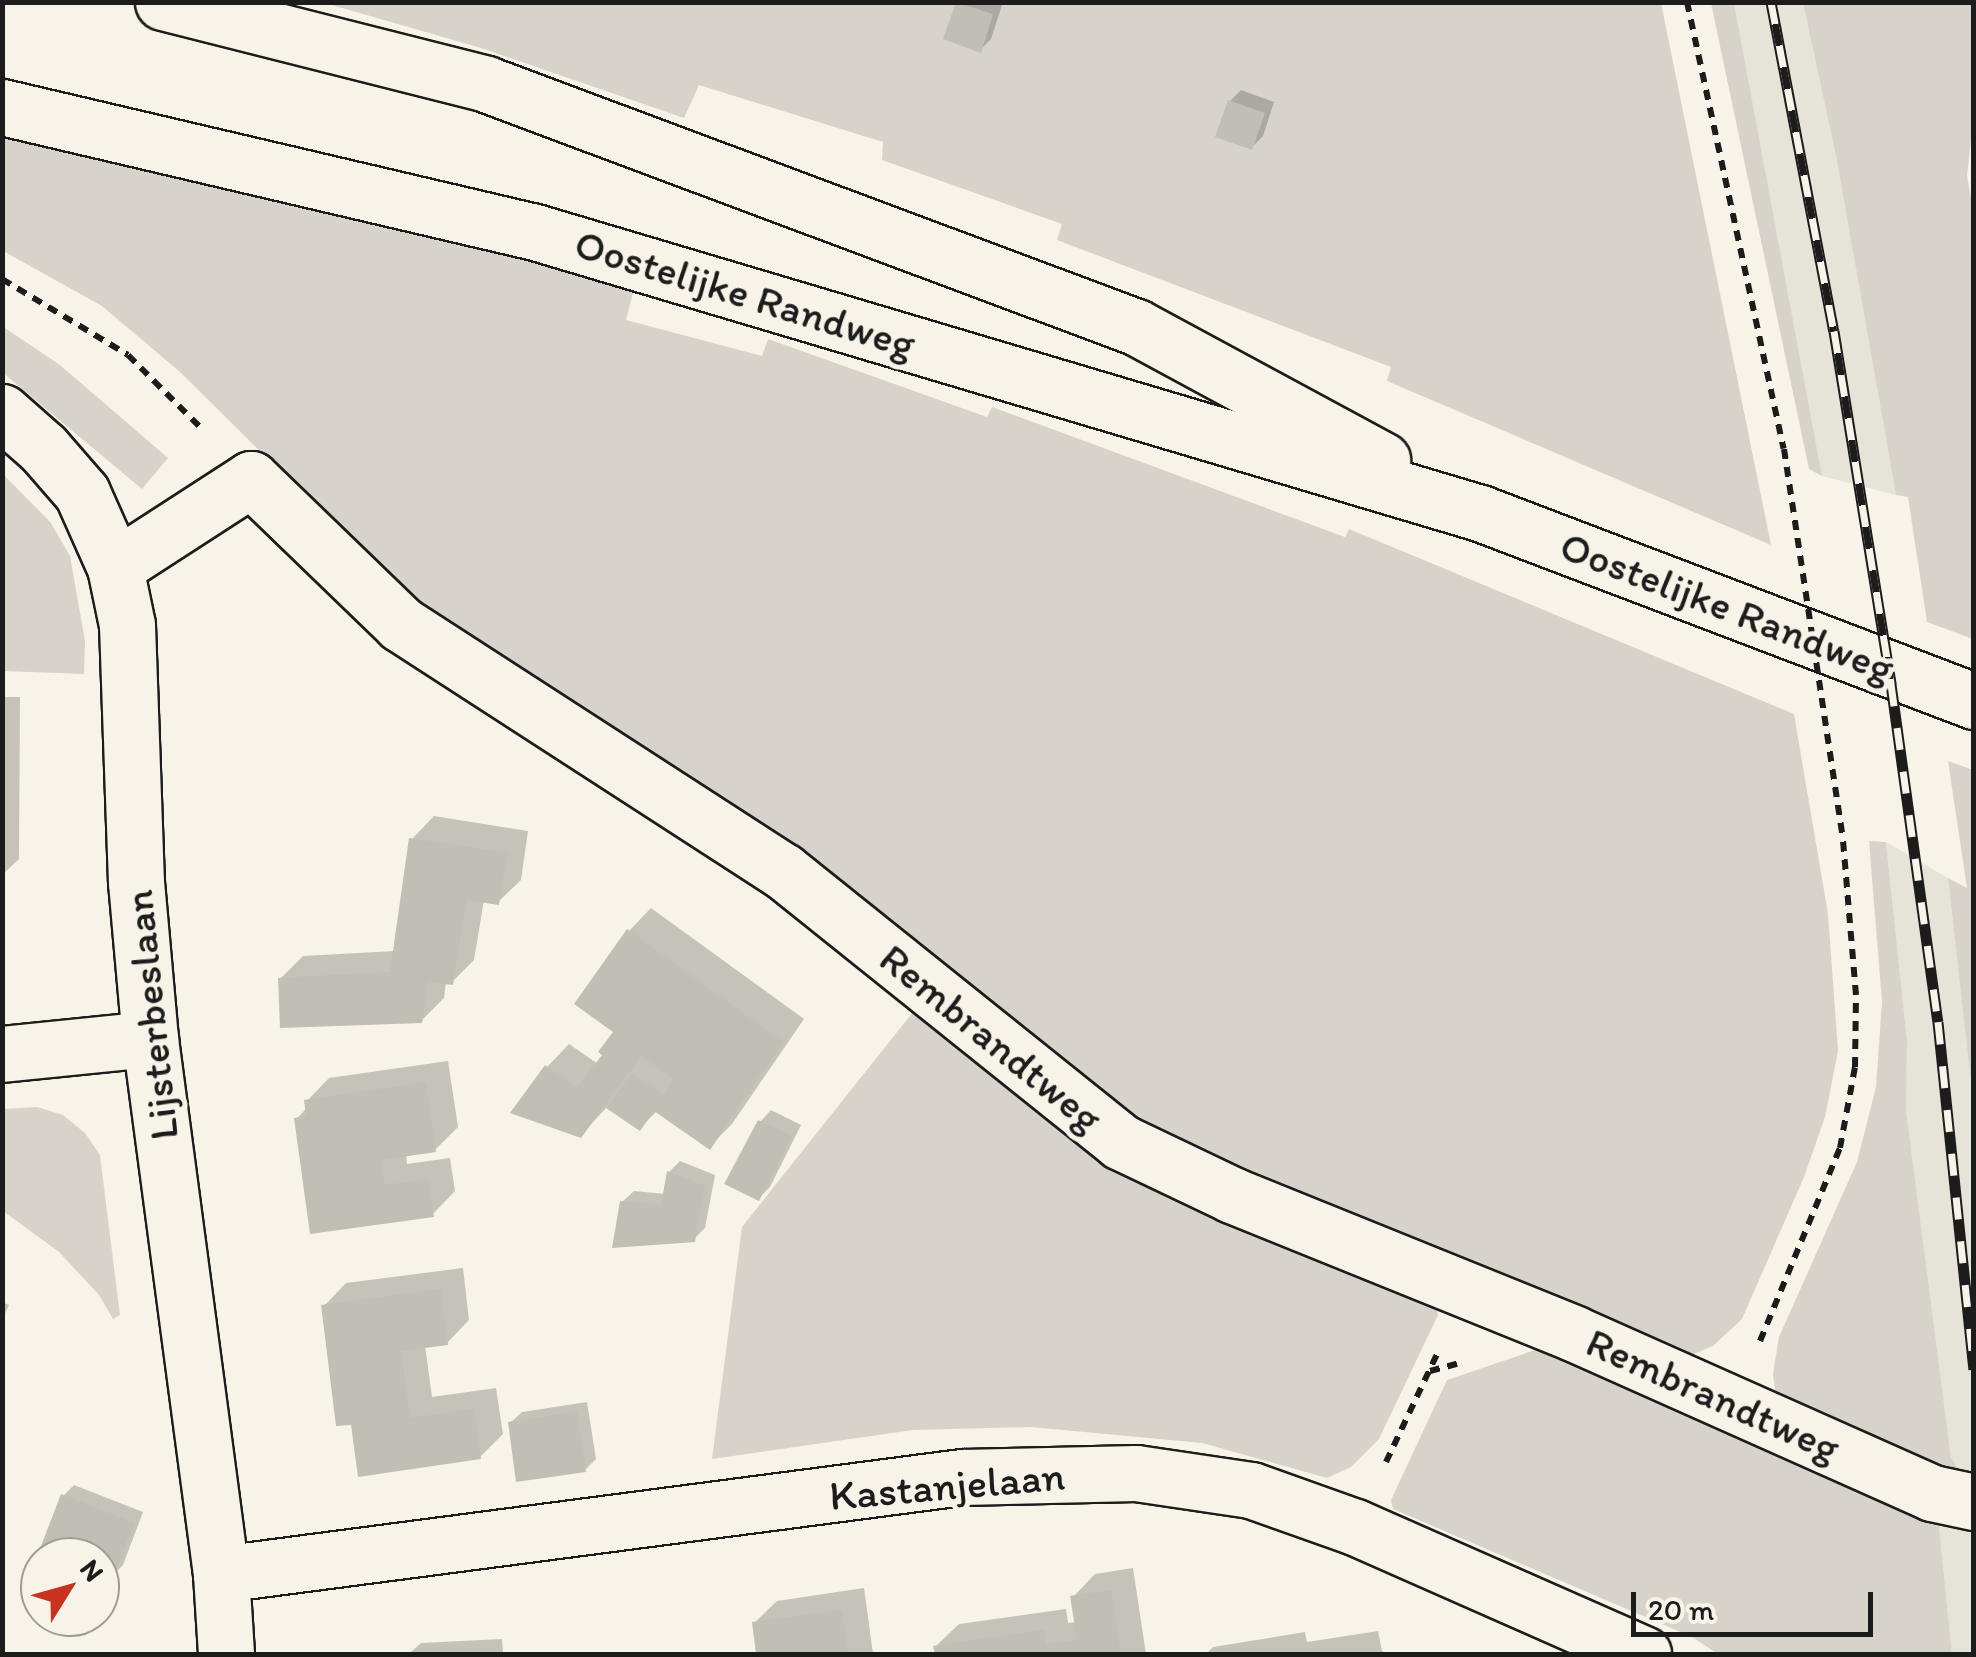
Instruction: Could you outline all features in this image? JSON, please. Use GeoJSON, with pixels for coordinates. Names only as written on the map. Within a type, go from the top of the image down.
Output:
{"type":"FeatureCollection","features":[{"type":"Feature","properties":{"kind":"street","name":"Oostelijke Randweg"},"geometry":{"type":"LineString","coordinates":[[163,2],[486,84],[1136,326],[1480,513]]}},
{"type":"Feature","properties":{"kind":"street","name":"Oostelijke Randweg"},"geometry":{"type":"LineString","coordinates":[[2,108],[535,232],[1480,513],[1974,702]]}},
{"type":"Feature","properties":{"kind":"street","name":"Lijsterbeslaan"},"geometry":{"type":"LineString","coordinates":[[2,412],[43,448],[82,493],[115,567],[128,626],[136,882],[150,1040],[221,1574],[226,1654]]}},
{"type":"Feature","properties":{"kind":"street"},"geometry":{"type":"LineString","coordinates":[[115,567],[251,479]]}},
{"type":"Feature","properties":{"kind":"street","name":"Rembrandtweg"},"geometry":{"type":"LineString","coordinates":[[251,479],[401,624],[783,871],[1120,1142],[1232,1195],[1734,1403],[1932,1493],[1974,1502]]}},
{"type":"Feature","properties":{"kind":"street"},"geometry":{"type":"LineString","coordinates":[[2,1054],[150,1040]]}},
{"type":"Feature","properties":{"kind":"street","name":"Kastanjelaan"},"geometry":{"type":"LineString","coordinates":[[221,1574],[962,1477],[1136,1472],[1251,1490],[1355,1526],[1643,1654]]}},
{"type":"Feature","properties":{"kind":"path"},"geometry":{"type":"LineString","coordinates":[[1686,2],[1784,449],[1843,840],[1856,995],[1855,1067],[1840,1148],[1734,1403]]}},
{"type":"Feature","properties":{"kind":"path"},"geometry":{"type":"LineString","coordinates":[[2,279],[128,355],[251,479]]}},
{"type":"Feature","properties":{"kind":"path"},"geometry":{"type":"LineString","coordinates":[[1355,1526],[1467,1291]]}},
{"type":"Feature","properties":{"kind":"shaded area"},"geometry":{"type":"Polygon","coordinates":[[[325,3],[1661,3],[1771,545],[1387,381],[1391,367],[1057,240],[1062,224],[882,160],[883,142],[699,85],[684,118],[481,48],[325,3]]]}},
{"type":"Feature","properties":{"kind":"shaded area"},"geometry":{"type":"Polygon","coordinates":[[[1711,3],[1734,3],[1822,476],[1809,469],[1711,3]]]}},
{"type":"Feature","properties":{"kind":"shaded area"},"geometry":{"type":"Polygon","coordinates":[[[1734,3],[1803,3],[1836,156],[1896,495],[1822,476],[1734,3]]]}},
{"type":"Feature","properties":{"kind":"shaded area"},"geometry":{"type":"Polygon","coordinates":[[[1803,3],[1973,3],[1974,113],[1967,176],[1974,214],[1973,639],[1927,622],[1908,497],[1896,495],[1836,156],[1803,3]]]}},
{"type":"Feature","properties":{"kind":"shaded area"},"geometry":{"type":"Polygon","coordinates":[[[2,131],[374,214],[634,289],[626,320],[762,356],[768,339],[987,417],[992,407],[1345,537],[1349,529],[1794,714],[1828,914],[1838,1051],[1825,1117],[1804,1177],[1742,1319],[1713,1346],[1682,1359],[1163,1137],[1041,1051],[808,861],[400,590],[180,372],[102,306],[3,251],[2,131]]]}},
{"type":"Feature","properties":{"kind":"shaded area"},"geometry":{"type":"Polygon","coordinates":[[[2,326],[60,365],[168,458],[142,489],[3,373],[2,326]]]}},
{"type":"Feature","properties":{"kind":"shaded area"},"geometry":{"type":"Polygon","coordinates":[[[2,473],[51,523],[70,556],[85,641],[84,674],[3,671],[2,473]]]}},
{"type":"Feature","properties":{"kind":"shaded area"},"geometry":{"type":"Polygon","coordinates":[[[1948,761],[1973,770],[1973,1099],[1948,878],[1967,888],[1948,761]]]}},
{"type":"Feature","properties":{"kind":"shaded area"},"geometry":{"type":"Polygon","coordinates":[[[1869,841],[1886,842],[1907,1040],[1906,1110],[1951,1457],[1965,1481],[1776,1396],[1773,1374],[1779,1337],[1857,1162],[1876,1087],[1882,1002],[1869,841]]]}},
{"type":"Feature","properties":{"kind":"shaded area"},"geometry":{"type":"Polygon","coordinates":[[[1886,842],[1948,878],[1974,1099],[1973,1483],[1965,1481],[1951,1457],[1906,1110],[1907,1040],[1886,842]]]}},
{"type":"Feature","properties":{"kind":"shaded area"},"geometry":{"type":"Polygon","coordinates":[[[913,1012],[1080,1144],[1436,1302],[1438,1315],[1379,1439],[1351,1467],[1327,1478],[1202,1443],[1031,1427],[913,1430],[712,1459],[742,1227],[913,1012]]]}},
{"type":"Feature","properties":{"kind":"shaded area"},"geometry":{"type":"Polygon","coordinates":[[[37,1107],[63,1115],[85,1133],[100,1155],[120,1315],[113,1319],[99,1295],[59,1252],[3,1211],[3,1109],[37,1107]]]}},
{"type":"Feature","properties":{"kind":"shaded area"},"geometry":{"type":"Polygon","coordinates":[[[1547,1346],[1938,1516],[1952,1654],[1718,1654],[1692,1637],[1393,1509],[1391,1500],[1447,1380],[1547,1346]]]}},
{"type":"Feature","properties":{"kind":"shaded area"},"geometry":{"type":"Polygon","coordinates":[[[1938,1516],[1973,1525],[1973,1654],[1952,1654],[1938,1516]]]}},
{"type":"Feature","properties":{"kind":"building"},"geometry":{"type":"Polygon","coordinates":[[[956,2],[993,14],[981,53],[943,39],[956,2]]]}},
{"type":"Feature","properties":{"kind":"building"},"geometry":{"type":"Polygon","coordinates":[[[1228,100],[1265,113],[1252,150],[1215,137],[1228,100]]]}},
{"type":"Feature","properties":{"kind":"building"},"geometry":{"type":"Polygon","coordinates":[[[409,838],[507,853],[499,905],[466,900],[453,985],[428,982],[422,1023],[280,1028],[278,978],[390,972],[409,838]]]}},
{"type":"Feature","properties":{"kind":"building"},"geometry":{"type":"Polygon","coordinates":[[[627,929],[783,1042],[710,1150],[654,1111],[640,1131],[606,1108],[632,1073],[664,1095],[674,1079],[641,1056],[581,1138],[510,1113],[545,1065],[577,1087],[602,1055],[598,1052],[613,1032],[574,1004],[627,929]]]}},
{"type":"Feature","properties":{"kind":"building"},"geometry":{"type":"Polygon","coordinates":[[[426,1082],[436,1152],[381,1160],[385,1185],[428,1179],[434,1217],[310,1234],[294,1118],[306,1116],[304,1100],[426,1082]]]}},
{"type":"Feature","properties":{"kind":"building"},"geometry":{"type":"Polygon","coordinates":[[[758,1120],[792,1136],[759,1201],[724,1184],[758,1120]]]}},
{"type":"Feature","properties":{"kind":"building"},"geometry":{"type":"Polygon","coordinates":[[[667,1171],[705,1186],[695,1242],[612,1248],[620,1201],[661,1205],[667,1171]]]}},
{"type":"Feature","properties":{"kind":"building"},"geometry":{"type":"Polygon","coordinates":[[[441,1289],[448,1345],[401,1351],[410,1418],[474,1409],[481,1459],[358,1477],[351,1425],[336,1426],[321,1305],[441,1289]]]}},
{"type":"Feature","properties":{"kind":"building"},"geometry":{"type":"Polygon","coordinates":[[[577,1412],[586,1472],[516,1482],[508,1422],[577,1412]]]}},
{"type":"Feature","properties":{"kind":"building"},"geometry":{"type":"Polygon","coordinates":[[[61,1494],[134,1523],[120,1560],[120,1537],[44,1537],[61,1494]]]}},
{"type":"Feature","properties":{"kind":"building"},"geometry":{"type":"Polygon","coordinates":[[[1111,1590],[1121,1654],[935,1654],[933,1646],[1044,1630],[1046,1644],[1077,1640],[1070,1596],[1111,1590]]]}},
{"type":"Feature","properties":{"kind":"building"},"geometry":{"type":"Polygon","coordinates":[[[842,1610],[848,1654],[756,1654],[752,1622],[842,1610]]]}},
{"type":"Feature","properties":{"kind":"railway"},"geometry":{"type":"LineString","coordinates":[[1771,2],[1834,331],[1891,684],[1938,1022],[1974,1369]]}}]}
